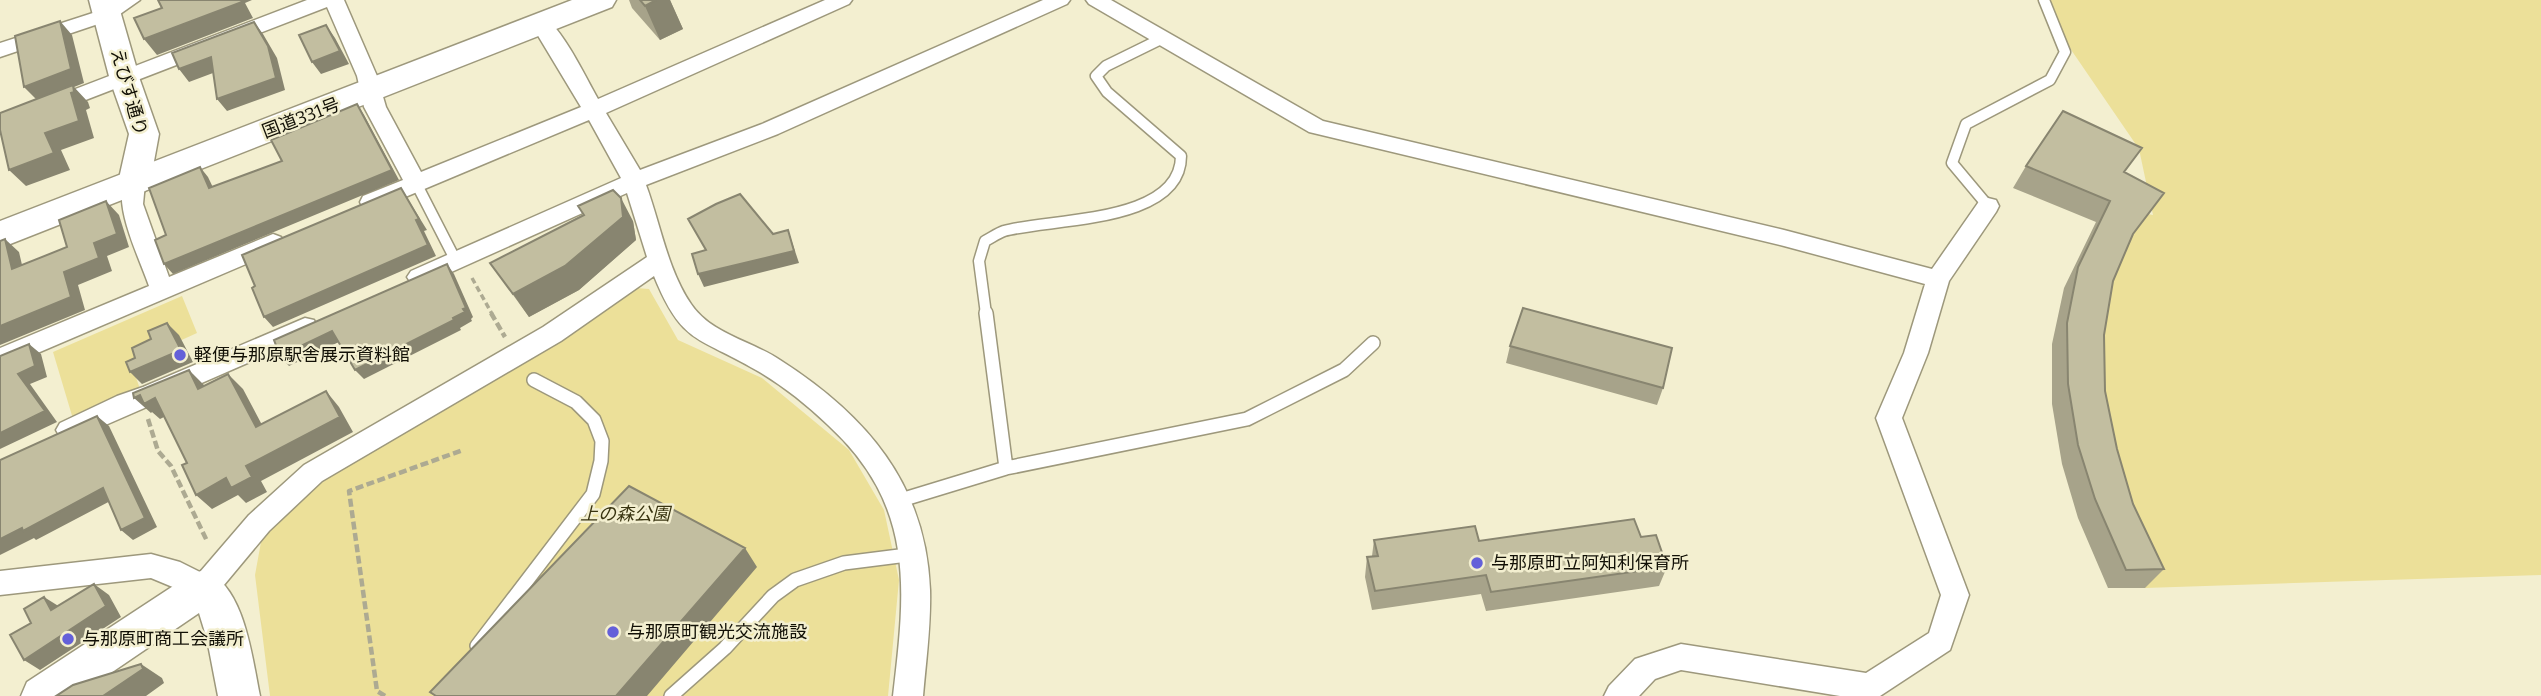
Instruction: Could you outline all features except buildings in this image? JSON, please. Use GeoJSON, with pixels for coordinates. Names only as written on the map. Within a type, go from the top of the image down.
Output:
{"type":"FeatureCollection","features":[{"type":"Feature","properties":{"kind":"highway","name":"国道331号"},"geometry":{"type":"LineString","coordinates":[[0,235],[601,0]]}},
{"type":"Feature","properties":{"kind":"street"},"geometry":{"type":"LineString","coordinates":[[0,126],[125,80],[154,65],[326,0]]}},
{"type":"Feature","properties":{"kind":"street"},"geometry":{"type":"LineString","coordinates":[[334,0],[373,90],[375,107],[415,183]]}},
{"type":"Feature","properties":{"kind":"street"},"geometry":{"type":"LineString","coordinates":[[352,209],[593,110],[842,0]]}},
{"type":"Feature","properties":{"kind":"street"},"geometry":{"type":"LineString","coordinates":[[392,289],[634,181],[770,129],[1060,0]]}},
{"type":"Feature","properties":{"kind":"street"},"geometry":{"type":"LineString","coordinates":[[1096,0],[1317,127],[1784,238],[1938,279]]}},
{"type":"Feature","properties":{"kind":"street"},"geometry":{"type":"LineString","coordinates":[[0,50],[113,5]]}},
{"type":"Feature","properties":{"kind":"street","name":"えびす通り"},"geometry":{"type":"LineString","coordinates":[[113,5],[125,80],[144,134],[134,183]]}},
{"type":"Feature","properties":{"kind":"street"},"geometry":{"type":"LineString","coordinates":[[541,24],[634,181],[659,261],[682,312],[698,328],[757,358],[833,410],[862,439],[883,467],[901,500],[915,554],[916,619],[908,696]]}},
{"type":"Feature","properties":{"kind":"street"},"geometry":{"type":"LineString","coordinates":[[134,183],[132,204],[162,290]]}},
{"type":"Feature","properties":{"kind":"street"},"geometry":{"type":"LineString","coordinates":[[1619,696],[1646,669],[1681,657],[1869,687],[1940,641],[1955,595],[1889,418],[1916,353],[1938,279],[1988,206]]}},
{"type":"Feature","properties":{"kind":"street"},"geometry":{"type":"LineString","coordinates":[[0,359],[289,236]]}},
{"type":"Feature","properties":{"kind":"street"},"geometry":{"type":"LineString","coordinates":[[42,696],[204,588],[259,523],[313,473],[552,334],[659,261]]}},
{"type":"Feature","properties":{"kind":"street"},"geometry":{"type":"LineString","coordinates":[[46,442],[139,398],[329,317]]}},
{"type":"Feature","properties":{"kind":"street"},"geometry":{"type":"LineString","coordinates":[[0,583],[151,566],[170,571],[204,588],[215,600],[224,623],[239,696]]}},
{"type":"Feature","properties":{"kind":"lane"},"geometry":{"type":"LineString","coordinates":[[1988,206],[1952,163],[1966,124],[2050,80],[2065,52],[2044,0]]}},
{"type":"Feature","properties":{"kind":"lane"},"geometry":{"type":"LineString","coordinates":[[1006,468],[979,261],[985,241],[1003,231],[1125,212],[1164,191],[1180,174],[1181,156],[1107,92],[1096,76],[1106,66],[1163,38]]}},
{"type":"Feature","properties":{"kind":"lane"},"geometry":{"type":"LineString","coordinates":[[415,183],[458,260]]}},
{"type":"Feature","properties":{"kind":"lane"},"geometry":{"type":"LineString","coordinates":[[901,500],[1006,468],[1247,419],[1344,370],[1373,343]]}},
{"type":"Feature","properties":{"kind":"lane"},"geometry":{"type":"LineString","coordinates":[[471,654],[593,494],[601,461],[602,440],[594,420],[576,402],[534,380]]}},
{"type":"Feature","properties":{"kind":"lane"},"geometry":{"type":"LineString","coordinates":[[671,696],[730,643],[778,592],[794,580],[812,571],[848,563],[915,554]]}},
{"type":"Feature","properties":{"kind":"path"},"geometry":{"type":"LineString","coordinates":[[458,260],[515,355]]}},
{"type":"Feature","properties":{"kind":"path"},"geometry":{"type":"LineString","coordinates":[[139,398],[158,451],[171,466],[207,541]]}},
{"type":"Feature","properties":{"kind":"path"},"geometry":{"type":"LineString","coordinates":[[385,696],[377,691],[348,491],[463,450]]}},
{"type":"Feature","properties":{"kind":"green space"},"geometry":{"type":"Polygon","coordinates":[[[2037,0],[2541,0],[2541,575],[2145,588],[2115,523],[2089,411],[2117,255],[2148,214],[2153,215],[2139,149],[2037,0]]]}},
{"type":"Feature","properties":{"kind":"green space","name":"上の森公園"},"geometry":{"type":"Polygon","coordinates":[[[636,288],[649,289],[678,340],[762,378],[849,450],[884,510],[899,580],[888,696],[270,696],[255,575],[263,531],[322,478],[569,336],[636,288]]]}},
{"type":"Feature","properties":{"kind":"green space"},"geometry":{"type":"Polygon","coordinates":[[[182,296],[197,333],[131,363],[140,389],[73,419],[53,352],[182,296]]]}},
{"type":"Feature","properties":{"kind":"place","name":"軽便与那原駅舎展示資料館"},"geometry":{"type":"Point","coordinates":[180,355]}},
{"type":"Feature","properties":{"kind":"place","name":"与那原町立阿知利保育所"},"geometry":{"type":"Point","coordinates":[1477,563]}},
{"type":"Feature","properties":{"kind":"place","name":"与那原町観光交流施設"},"geometry":{"type":"Point","coordinates":[613,632]}},
{"type":"Feature","properties":{"kind":"place","name":"与那原町商工会議所"},"geometry":{"type":"Point","coordinates":[68,639]}}]}
